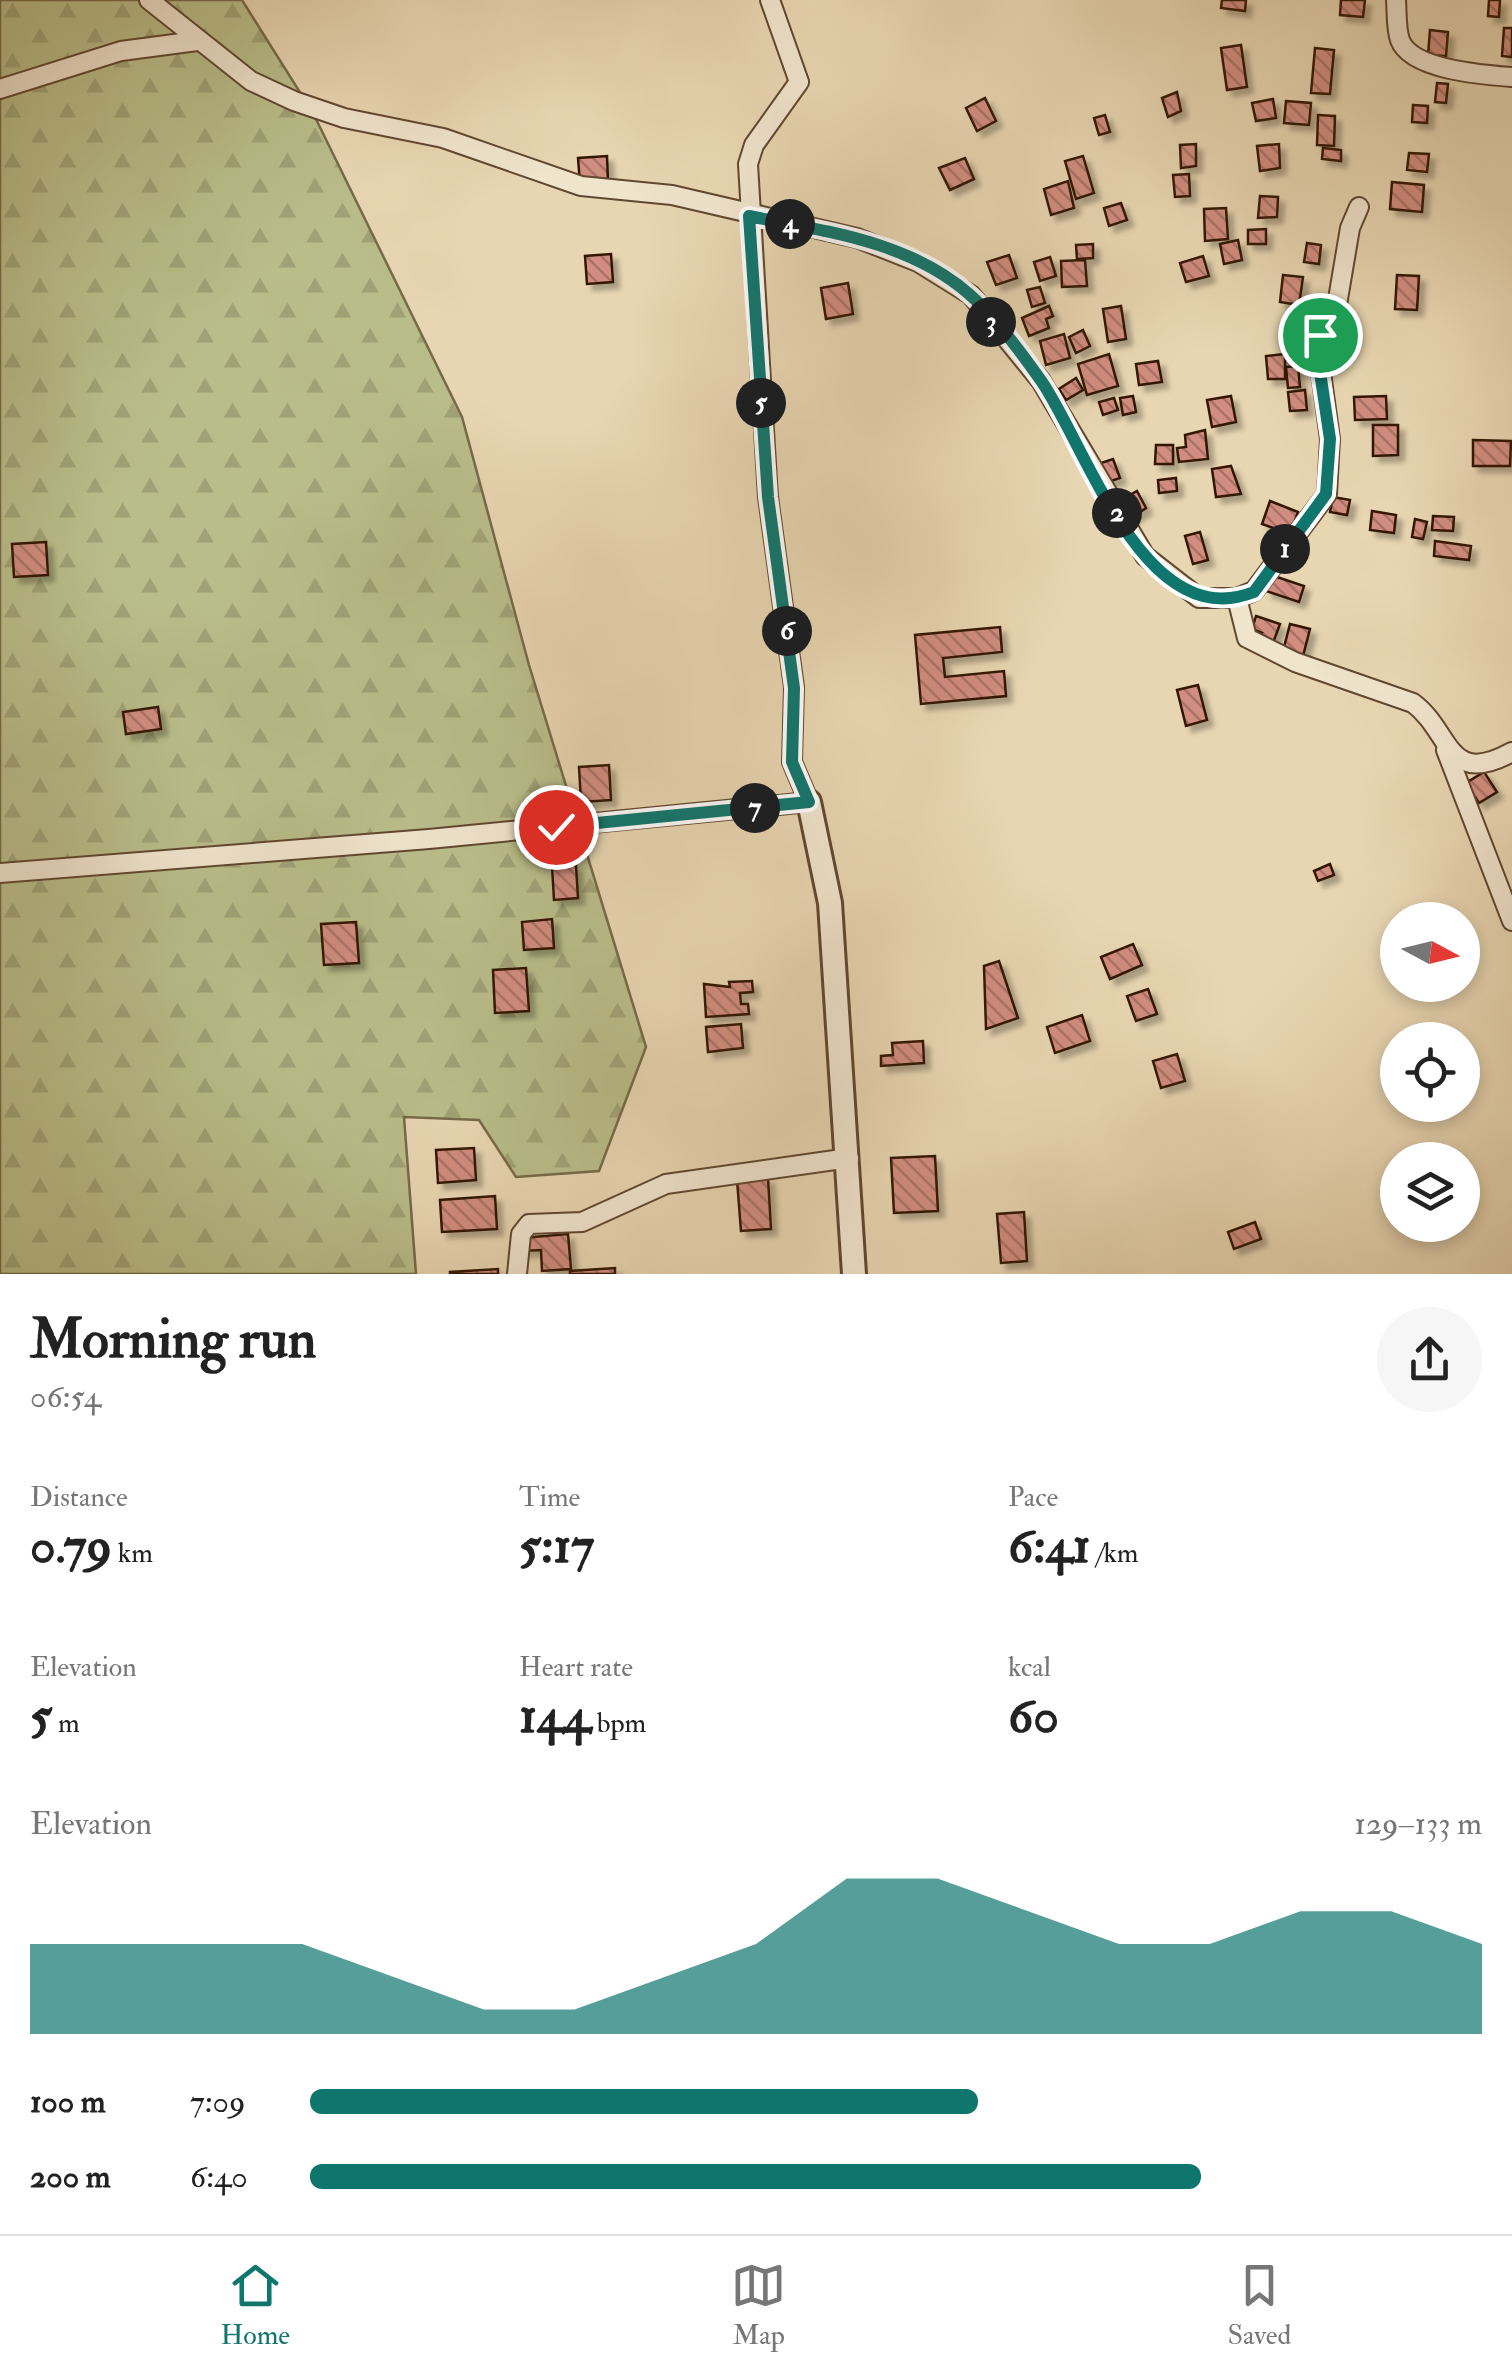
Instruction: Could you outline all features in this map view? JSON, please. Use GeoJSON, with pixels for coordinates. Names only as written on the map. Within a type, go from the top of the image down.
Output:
{"type":"FeatureCollection","features":[{"type":"Feature","properties":{"kind":"street"},"geometry":{"type":"LineString","coordinates":[[149,0],[251,81],[344,118],[442,138],[581,186],[672,195],[884,247],[971,296],[1041,381],[1144,556],[1199,598],[1237,598],[1254,592],[1326,494],[1330,439],[1317,343],[1336,305],[1350,228],[1359,207]]}},
{"type":"Feature","properties":{"kind":"street"},"geometry":{"type":"LineString","coordinates":[[770,0],[799,82],[750,154],[749,216],[768,497],[794,688],[792,762],[809,802],[830,903],[854,1274]]}},
{"type":"Feature","properties":{"kind":"street"},"geometry":{"type":"LineString","coordinates":[[1396,0],[1399,38],[1406,51],[1422,62],[1512,77]]}},
{"type":"Feature","properties":{"kind":"street"},"geometry":{"type":"LineString","coordinates":[[0,89],[121,51],[197,41]]}},
{"type":"Feature","properties":{"kind":"street"},"geometry":{"type":"LineString","coordinates":[[1237,598],[1248,638],[1295,662],[1413,704],[1426,713],[1446,750],[1512,921]]}},
{"type":"Feature","properties":{"kind":"street"},"geometry":{"type":"LineString","coordinates":[[1446,750],[1466,761],[1486,764],[1512,752]]}},
{"type":"Feature","properties":{"kind":"street"},"geometry":{"type":"LineString","coordinates":[[0,873],[429,839],[809,802]]}},
{"type":"Feature","properties":{"kind":"street"},"geometry":{"type":"LineString","coordinates":[[517,1274],[521,1234],[529,1224],[582,1222],[666,1184],[849,1158]]}},
{"type":"Feature","properties":{"kind":"green space"},"geometry":{"type":"Polygon","coordinates":[[[0,0],[242,0],[313,113],[462,417],[529,665],[646,1047],[599,1171],[516,1177],[479,1120],[404,1117],[416,1274],[0,1274],[0,0]]]}},
{"type":"Feature","properties":{"kind":"building"},"geometry":{"type":"Polygon","coordinates":[[[1222,0],[1246,0],[1245,11],[1221,8],[1222,0]]]}},
{"type":"Feature","properties":{"kind":"building"},"geometry":{"type":"Polygon","coordinates":[[[1341,0],[1365,0],[1363,17],[1340,15],[1341,0]]]}},
{"type":"Feature","properties":{"kind":"building"},"geometry":{"type":"Polygon","coordinates":[[[1489,0],[1500,0],[1499,17],[1488,16],[1489,0]]]}},
{"type":"Feature","properties":{"kind":"building"},"geometry":{"type":"Polygon","coordinates":[[[1504,28],[1512,28],[1512,57],[1502,56],[1504,28]]]}},
{"type":"Feature","properties":{"kind":"building"},"geometry":{"type":"Polygon","coordinates":[[[1430,30],[1448,32],[1446,56],[1428,55],[1430,30]]]}},
{"type":"Feature","properties":{"kind":"building"},"geometry":{"type":"Polygon","coordinates":[[[1241,45],[1247,87],[1227,90],[1221,48],[1241,45]]]}},
{"type":"Feature","properties":{"kind":"building"},"geometry":{"type":"Polygon","coordinates":[[[1315,48],[1334,50],[1330,94],[1311,93],[1315,48]]]}},
{"type":"Feature","properties":{"kind":"building"},"geometry":{"type":"Polygon","coordinates":[[[1437,83],[1448,84],[1446,103],[1435,102],[1437,83]]]}},
{"type":"Feature","properties":{"kind":"building"},"geometry":{"type":"Polygon","coordinates":[[[1177,92],[1181,111],[1168,117],[1162,98],[1177,92]]]}},
{"type":"Feature","properties":{"kind":"building"},"geometry":{"type":"Polygon","coordinates":[[[985,98],[996,121],[977,131],[966,108],[985,98]]]}},
{"type":"Feature","properties":{"kind":"building"},"geometry":{"type":"Polygon","coordinates":[[[1273,99],[1276,118],[1256,121],[1252,103],[1273,99]]]}},
{"type":"Feature","properties":{"kind":"building"},"geometry":{"type":"Polygon","coordinates":[[[1286,101],[1311,103],[1309,125],[1284,123],[1286,101]]]}},
{"type":"Feature","properties":{"kind":"building"},"geometry":{"type":"Polygon","coordinates":[[[1413,105],[1428,106],[1427,123],[1412,122],[1413,105]]]}},
{"type":"Feature","properties":{"kind":"building"},"geometry":{"type":"Polygon","coordinates":[[[1105,115],[1110,132],[1099,135],[1094,118],[1105,115]]]}},
{"type":"Feature","properties":{"kind":"building"},"geometry":{"type":"Polygon","coordinates":[[[1318,115],[1335,116],[1334,146],[1317,145],[1318,115]]]}},
{"type":"Feature","properties":{"kind":"building"},"geometry":{"type":"Polygon","coordinates":[[[1196,144],[1196,166],[1181,168],[1180,145],[1196,144]]]}},
{"type":"Feature","properties":{"kind":"building"},"geometry":{"type":"Polygon","coordinates":[[[1279,144],[1280,168],[1260,171],[1257,146],[1279,144]]]}},
{"type":"Feature","properties":{"kind":"building"},"geometry":{"type":"Polygon","coordinates":[[[1323,148],[1341,150],[1341,161],[1322,159],[1323,148]]]}},
{"type":"Feature","properties":{"kind":"building"},"geometry":{"type":"Polygon","coordinates":[[[1409,153],[1429,154],[1427,172],[1407,170],[1409,153]]]}},
{"type":"Feature","properties":{"kind":"building"},"geometry":{"type":"Polygon","coordinates":[[[607,156],[608,182],[580,184],[578,158],[607,156]]]}},
{"type":"Feature","properties":{"kind":"building"},"geometry":{"type":"Polygon","coordinates":[[[1083,156],[1094,193],[1076,199],[1065,161],[1083,156]]]}},
{"type":"Feature","properties":{"kind":"building"},"geometry":{"type":"Polygon","coordinates":[[[965,158],[974,179],[950,190],[939,168],[965,158]]]}},
{"type":"Feature","properties":{"kind":"building"},"geometry":{"type":"Polygon","coordinates":[[[1189,174],[1190,196],[1175,197],[1173,175],[1189,174]]]}},
{"type":"Feature","properties":{"kind":"building"},"geometry":{"type":"Polygon","coordinates":[[[1068,181],[1074,208],[1051,215],[1044,189],[1068,181]]]}},
{"type":"Feature","properties":{"kind":"building"},"geometry":{"type":"Polygon","coordinates":[[[1392,182],[1424,185],[1422,212],[1390,209],[1392,182]]]}},
{"type":"Feature","properties":{"kind":"building"},"geometry":{"type":"Polygon","coordinates":[[[1260,196],[1278,197],[1277,217],[1258,218],[1260,196]]]}},
{"type":"Feature","properties":{"kind":"building"},"geometry":{"type":"Polygon","coordinates":[[[1121,203],[1127,220],[1109,226],[1104,208],[1121,203]]]}},
{"type":"Feature","properties":{"kind":"building"},"geometry":{"type":"Polygon","coordinates":[[[1226,208],[1228,239],[1205,241],[1204,209],[1226,208]]]}},
{"type":"Feature","properties":{"kind":"building"},"geometry":{"type":"Polygon","coordinates":[[[1266,229],[1266,244],[1248,244],[1248,230],[1266,229]]]}},
{"type":"Feature","properties":{"kind":"building"},"geometry":{"type":"Polygon","coordinates":[[[1238,240],[1242,260],[1224,264],[1220,244],[1238,240]]]}},
{"type":"Feature","properties":{"kind":"building"},"geometry":{"type":"Polygon","coordinates":[[[1307,243],[1321,245],[1319,264],[1304,262],[1307,243]]]}},
{"type":"Feature","properties":{"kind":"building"},"geometry":{"type":"Polygon","coordinates":[[[1093,244],[1093,258],[1077,259],[1076,245],[1093,244]]]}},
{"type":"Feature","properties":{"kind":"building"},"geometry":{"type":"Polygon","coordinates":[[[611,254],[613,282],[587,284],[585,256],[611,254]]]}},
{"type":"Feature","properties":{"kind":"building"},"geometry":{"type":"Polygon","coordinates":[[[1009,255],[1017,278],[996,285],[987,262],[1009,255]]]}},
{"type":"Feature","properties":{"kind":"building"},"geometry":{"type":"Polygon","coordinates":[[[1203,256],[1209,276],[1186,282],[1180,263],[1203,256]]]}},
{"type":"Feature","properties":{"kind":"building"},"geometry":{"type":"Polygon","coordinates":[[[1050,257],[1056,276],[1040,281],[1034,262],[1050,257]]]}},
{"type":"Feature","properties":{"kind":"building"},"geometry":{"type":"Polygon","coordinates":[[[1085,260],[1087,286],[1062,287],[1061,261],[1085,260]]]}},
{"type":"Feature","properties":{"kind":"building"},"geometry":{"type":"Polygon","coordinates":[[[1283,275],[1303,277],[1299,305],[1280,302],[1283,275]]]}},
{"type":"Feature","properties":{"kind":"building"},"geometry":{"type":"Polygon","coordinates":[[[1397,275],[1419,276],[1417,310],[1395,309],[1397,275]]]}},
{"type":"Feature","properties":{"kind":"building"},"geometry":{"type":"Polygon","coordinates":[[[848,283],[853,314],[826,319],[821,288],[848,283]]]}},
{"type":"Feature","properties":{"kind":"building"},"geometry":{"type":"Polygon","coordinates":[[[1040,287],[1045,303],[1032,307],[1027,290],[1040,287]]]}},
{"type":"Feature","properties":{"kind":"building"},"geometry":{"type":"Polygon","coordinates":[[[1049,306],[1053,316],[1046,319],[1049,328],[1029,336],[1022,318],[1049,306]]]}},
{"type":"Feature","properties":{"kind":"building"},"geometry":{"type":"Polygon","coordinates":[[[1121,306],[1126,339],[1108,342],[1103,309],[1121,306]]]}},
{"type":"Feature","properties":{"kind":"building"},"geometry":{"type":"Polygon","coordinates":[[[1083,330],[1090,346],[1076,353],[1069,337],[1083,330]]]}},
{"type":"Feature","properties":{"kind":"building"},"geometry":{"type":"Polygon","coordinates":[[[1064,334],[1070,358],[1046,365],[1040,341],[1064,334]]]}},
{"type":"Feature","properties":{"kind":"building"},"geometry":{"type":"Polygon","coordinates":[[[1109,354],[1118,386],[1087,395],[1078,364],[1109,354]]]}},
{"type":"Feature","properties":{"kind":"building"},"geometry":{"type":"Polygon","coordinates":[[[1285,354],[1285,379],[1268,379],[1266,356],[1285,354]]]}},
{"type":"Feature","properties":{"kind":"building"},"geometry":{"type":"Polygon","coordinates":[[[1158,361],[1162,382],[1139,385],[1136,364],[1158,361]]]}},
{"type":"Feature","properties":{"kind":"building"},"geometry":{"type":"Polygon","coordinates":[[[1298,366],[1300,387],[1288,388],[1286,367],[1298,366]]]}},
{"type":"Feature","properties":{"kind":"building"},"geometry":{"type":"Polygon","coordinates":[[[1076,378],[1083,390],[1066,400],[1059,389],[1076,378]]]}},
{"type":"Feature","properties":{"kind":"building"},"geometry":{"type":"Polygon","coordinates":[[[1305,390],[1307,410],[1290,411],[1288,392],[1305,390]]]}},
{"type":"Feature","properties":{"kind":"building"},"geometry":{"type":"Polygon","coordinates":[[[1133,396],[1136,412],[1123,415],[1120,398],[1133,396]]]}},
{"type":"Feature","properties":{"kind":"building"},"geometry":{"type":"Polygon","coordinates":[[[1231,396],[1236,422],[1212,427],[1207,400],[1231,396]]]}},
{"type":"Feature","properties":{"kind":"building"},"geometry":{"type":"Polygon","coordinates":[[[1386,396],[1387,419],[1355,420],[1354,397],[1386,396]]]}},
{"type":"Feature","properties":{"kind":"building"},"geometry":{"type":"Polygon","coordinates":[[[1114,398],[1118,410],[1103,415],[1099,402],[1114,398]]]}},
{"type":"Feature","properties":{"kind":"building"},"geometry":{"type":"Polygon","coordinates":[[[1373,425],[1398,425],[1398,455],[1373,456],[1373,425]]]}},
{"type":"Feature","properties":{"kind":"building"},"geometry":{"type":"Polygon","coordinates":[[[1205,430],[1208,459],[1179,462],[1177,448],[1186,447],[1185,435],[1205,430]]]}},
{"type":"Feature","properties":{"kind":"building"},"geometry":{"type":"Polygon","coordinates":[[[1473,440],[1511,441],[1510,466],[1473,466],[1473,440]]]}},
{"type":"Feature","properties":{"kind":"building"},"geometry":{"type":"Polygon","coordinates":[[[1156,445],[1173,445],[1173,464],[1155,464],[1156,445]]]}},
{"type":"Feature","properties":{"kind":"building"},"geometry":{"type":"Polygon","coordinates":[[[1113,459],[1120,478],[1105,483],[1098,464],[1113,459]]]}},
{"type":"Feature","properties":{"kind":"building"},"geometry":{"type":"Polygon","coordinates":[[[1231,466],[1241,494],[1216,497],[1212,469],[1231,466]]]}},
{"type":"Feature","properties":{"kind":"building"},"geometry":{"type":"Polygon","coordinates":[[[1176,478],[1177,491],[1159,493],[1158,480],[1176,478]]]}},
{"type":"Feature","properties":{"kind":"building"},"geometry":{"type":"Polygon","coordinates":[[[1137,491],[1146,508],[1127,521],[1116,503],[1137,491]]]}},
{"type":"Feature","properties":{"kind":"building"},"geometry":{"type":"Polygon","coordinates":[[[1333,497],[1350,500],[1347,515],[1330,512],[1333,497]]]}},
{"type":"Feature","properties":{"kind":"building"},"geometry":{"type":"Polygon","coordinates":[[[1270,501],[1298,512],[1290,534],[1262,524],[1270,501]]]}},
{"type":"Feature","properties":{"kind":"building"},"geometry":{"type":"Polygon","coordinates":[[[1372,511],[1396,515],[1394,533],[1370,530],[1372,511]]]}},
{"type":"Feature","properties":{"kind":"building"},"geometry":{"type":"Polygon","coordinates":[[[1433,516],[1454,517],[1453,531],[1432,530],[1433,516]]]}},
{"type":"Feature","properties":{"kind":"building"},"geometry":{"type":"Polygon","coordinates":[[[1415,519],[1427,522],[1423,539],[1412,537],[1415,519]]]}},
{"type":"Feature","properties":{"kind":"building"},"geometry":{"type":"Polygon","coordinates":[[[1200,532],[1208,560],[1193,564],[1185,536],[1200,532]]]}},
{"type":"Feature","properties":{"kind":"building"},"geometry":{"type":"Polygon","coordinates":[[[1435,541],[1471,546],[1469,560],[1434,556],[1435,541]]]}},
{"type":"Feature","properties":{"kind":"building"},"geometry":{"type":"Polygon","coordinates":[[[46,542],[48,575],[14,577],[12,544],[46,542]]]}},
{"type":"Feature","properties":{"kind":"building"},"geometry":{"type":"Polygon","coordinates":[[[1271,575],[1304,586],[1299,602],[1266,591],[1271,575]]]}},
{"type":"Feature","properties":{"kind":"building"},"geometry":{"type":"Polygon","coordinates":[[[1256,616],[1280,624],[1273,643],[1260,638],[1262,633],[1252,629],[1256,616]]]}},
{"type":"Feature","properties":{"kind":"building"},"geometry":{"type":"Polygon","coordinates":[[[1290,624],[1310,629],[1302,660],[1282,655],[1290,624]]]}},
{"type":"Feature","properties":{"kind":"building"},"geometry":{"type":"Polygon","coordinates":[[[1000,627],[1002,652],[943,658],[945,677],[1004,671],[1006,696],[921,704],[915,635],[1000,627]]]}},
{"type":"Feature","properties":{"kind":"building"},"geometry":{"type":"Polygon","coordinates":[[[1198,685],[1207,720],[1186,726],[1177,690],[1198,685]]]}},
{"type":"Feature","properties":{"kind":"building"},"geometry":{"type":"Polygon","coordinates":[[[158,707],[161,729],[126,734],[123,712],[158,707]]]}},
{"type":"Feature","properties":{"kind":"building"},"geometry":{"type":"Polygon","coordinates":[[[609,765],[611,800],[581,802],[579,767],[609,765]]]}},
{"type":"Feature","properties":{"kind":"building"},"geometry":{"type":"Polygon","coordinates":[[[1484,772],[1497,792],[1479,803],[1466,783],[1484,772]]]}},
{"type":"Feature","properties":{"kind":"building"},"geometry":{"type":"Polygon","coordinates":[[[1330,864],[1334,875],[1318,881],[1314,871],[1330,864]]]}},
{"type":"Feature","properties":{"kind":"building"},"geometry":{"type":"Polygon","coordinates":[[[576,865],[578,898],[554,900],[552,866],[576,865]]]}},
{"type":"Feature","properties":{"kind":"building"},"geometry":{"type":"Polygon","coordinates":[[[552,919],[554,948],[524,950],[522,922],[552,919]]]}},
{"type":"Feature","properties":{"kind":"building"},"geometry":{"type":"Polygon","coordinates":[[[356,922],[359,963],[324,965],[321,924],[356,922]]]}},
{"type":"Feature","properties":{"kind":"building"},"geometry":{"type":"Polygon","coordinates":[[[1133,944],[1142,965],[1110,979],[1101,957],[1133,944]]]}},
{"type":"Feature","properties":{"kind":"building"},"geometry":{"type":"Polygon","coordinates":[[[999,961],[1018,1018],[986,1029],[984,966],[999,961]]]}},
{"type":"Feature","properties":{"kind":"building"},"geometry":{"type":"Polygon","coordinates":[[[526,968],[529,1011],[495,1013],[493,970],[526,968]]]}},
{"type":"Feature","properties":{"kind":"building"},"geometry":{"type":"Polygon","coordinates":[[[752,981],[753,992],[740,993],[741,1004],[748,1004],[749,1014],[706,1017],[704,984],[730,987],[729,982],[752,981]]]}},
{"type":"Feature","properties":{"kind":"building"},"geometry":{"type":"Polygon","coordinates":[[[1148,989],[1157,1014],[1136,1021],[1127,996],[1148,989]]]}},
{"type":"Feature","properties":{"kind":"building"},"geometry":{"type":"Polygon","coordinates":[[[1082,1015],[1090,1041],[1055,1053],[1047,1027],[1082,1015]]]}},
{"type":"Feature","properties":{"kind":"building"},"geometry":{"type":"Polygon","coordinates":[[[741,1024],[743,1048],[708,1052],[706,1027],[741,1024]]]}},
{"type":"Feature","properties":{"kind":"building"},"geometry":{"type":"Polygon","coordinates":[[[923,1041],[924,1063],[881,1066],[881,1056],[893,1055],[892,1043],[923,1041]]]}},
{"type":"Feature","properties":{"kind":"building"},"geometry":{"type":"Polygon","coordinates":[[[1177,1054],[1185,1081],[1161,1088],[1153,1061],[1177,1054]]]}},
{"type":"Feature","properties":{"kind":"building"},"geometry":{"type":"Polygon","coordinates":[[[474,1148],[476,1180],[438,1183],[436,1150],[474,1148]]]}},
{"type":"Feature","properties":{"kind":"building"},"geometry":{"type":"Polygon","coordinates":[[[935,1156],[938,1211],[894,1213],[891,1158],[935,1156]]]}},
{"type":"Feature","properties":{"kind":"building"},"geometry":{"type":"Polygon","coordinates":[[[768,1178],[771,1229],[741,1231],[737,1180],[768,1178]]]}},
{"type":"Feature","properties":{"kind":"building"},"geometry":{"type":"Polygon","coordinates":[[[495,1196],[497,1229],[442,1232],[440,1200],[495,1196]]]}},
{"type":"Feature","properties":{"kind":"building"},"geometry":{"type":"Polygon","coordinates":[[[1024,1212],[1027,1261],[1001,1263],[997,1214],[1024,1212]]]}},
{"type":"Feature","properties":{"kind":"building"},"geometry":{"type":"Polygon","coordinates":[[[1255,1222],[1261,1239],[1234,1249],[1228,1232],[1255,1222]]]}},
{"type":"Feature","properties":{"kind":"building"},"geometry":{"type":"Polygon","coordinates":[[[568,1234],[571,1269],[542,1271],[541,1250],[523,1251],[522,1238],[568,1234]]]}},
{"type":"Feature","properties":{"kind":"building"},"geometry":{"type":"Polygon","coordinates":[[[615,1268],[615,1274],[570,1274],[570,1271],[615,1268]]]}},
{"type":"Feature","properties":{"kind":"building"},"geometry":{"type":"Polygon","coordinates":[[[498,1269],[498,1274],[450,1274],[450,1272],[498,1269]]]}},
{"type":"Feature","properties":{"kind":"route"},"geometry":{"type":"LineString","coordinates":[[556,827],[809,802],[792,762],[795,700],[779,552],[768,497],[749,216],[884,247],[947,278],[971,296],[1041,381],[1144,556],[1164,576],[1199,598],[1237,598],[1254,592],[1326,494],[1330,428],[1317,352],[1320,335]]}}]}
